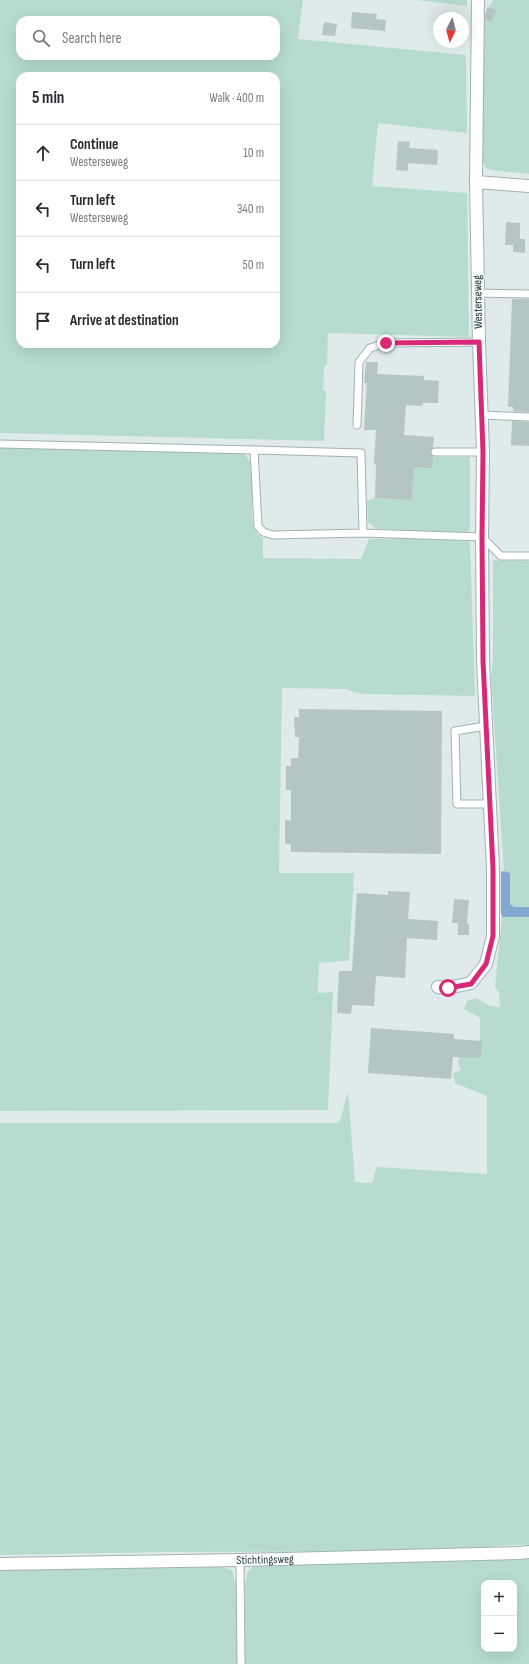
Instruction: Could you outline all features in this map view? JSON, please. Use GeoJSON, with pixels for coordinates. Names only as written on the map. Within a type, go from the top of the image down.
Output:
{"type":"FeatureCollection","features":[{"type":"Feature","properties":{"kind":"street","name":"Westerseweg"},"geometry":{"type":"LineString","coordinates":[[438,987],[448,988],[471,984],[486,964],[493,936],[493,869],[483,661],[483,452],[476,182],[478,0]]}},
{"type":"Feature","properties":{"kind":"street"},"geometry":{"type":"LineString","coordinates":[[476,182],[529,186]]}},
{"type":"Feature","properties":{"kind":"street","name":"Stichtingsweg"},"geometry":{"type":"LineString","coordinates":[[0,1564],[240,1560],[529,1552]]}},
{"type":"Feature","properties":{"kind":"lane"},"geometry":{"type":"LineString","coordinates":[[478,293],[529,294]]}},
{"type":"Feature","properties":{"kind":"lane"},"geometry":{"type":"LineString","coordinates":[[357,424],[359,362],[370,348],[386,343],[479,342]]}},
{"type":"Feature","properties":{"kind":"lane"},"geometry":{"type":"LineString","coordinates":[[482,415],[529,417]]}},
{"type":"Feature","properties":{"kind":"lane"},"geometry":{"type":"LineString","coordinates":[[0,444],[361,453],[363,533]]}},
{"type":"Feature","properties":{"kind":"lane"},"geometry":{"type":"LineString","coordinates":[[254,450],[258,526],[263,532],[273,535],[363,533],[482,537],[501,556],[529,556]]}},
{"type":"Feature","properties":{"kind":"lane"},"geometry":{"type":"LineString","coordinates":[[435,452],[483,452]]}},
{"type":"Feature","properties":{"kind":"lane"},"geometry":{"type":"LineString","coordinates":[[486,726],[455,731],[457,804],[490,804]]}},
{"type":"Feature","properties":{"kind":"lane"},"geometry":{"type":"LineString","coordinates":[[240,1560],[241,1664]]}},
{"type":"Feature","properties":{"kind":"green space"},"geometry":{"type":"Polygon","coordinates":[[[0,0],[303,0],[298,39],[466,55],[467,133],[378,123],[372,186],[467,193],[469,337],[328,333],[327,366],[324,366],[323,390],[326,391],[324,441],[0,433],[0,0]]]}},
{"type":"Feature","properties":{"kind":"green space"},"geometry":{"type":"Polygon","coordinates":[[[416,0],[467,0],[467,6],[416,0]]]}},
{"type":"Feature","properties":{"kind":"green space"},"geometry":{"type":"Polygon","coordinates":[[[493,0],[529,0],[529,174],[491,170],[485,167],[483,161],[482,122],[484,16],[493,0]]]}},
{"type":"Feature","properties":{"kind":"green space"},"geometry":{"type":"Polygon","coordinates":[[[0,445],[243,451],[252,467],[252,517],[257,534],[263,538],[263,558],[361,559],[369,539],[421,538],[470,542],[475,696],[366,694],[356,693],[347,689],[282,688],[279,873],[354,873],[349,961],[326,963],[319,962],[318,993],[333,992],[328,1110],[0,1111],[0,445]]]}},
{"type":"Feature","properties":{"kind":"green space"},"geometry":{"type":"Polygon","coordinates":[[[433,457],[470,457],[470,530],[466,533],[377,529],[368,522],[367,501],[375,498],[412,500],[414,467],[433,457]]]}},
{"type":"Feature","properties":{"kind":"green space"},"geometry":{"type":"Polygon","coordinates":[[[493,560],[529,561],[529,907],[514,907],[510,904],[510,873],[504,871],[491,676],[493,659],[493,560]]]}},
{"type":"Feature","properties":{"kind":"green space"},"geometry":{"type":"Polygon","coordinates":[[[502,917],[529,917],[529,1545],[507,1545],[443,1551],[168,1552],[0,1555],[0,1123],[336,1123],[340,1121],[348,1091],[355,1182],[372,1183],[377,1167],[487,1174],[487,1096],[455,1083],[453,1073],[461,1070],[458,1063],[459,1057],[480,1058],[480,1018],[464,1009],[467,1001],[476,998],[490,1006],[500,1007],[499,993],[495,987],[502,917]]]}},
{"type":"Feature","properties":{"kind":"green space"},"geometry":{"type":"Polygon","coordinates":[[[529,1557],[529,1664],[245,1664],[245,1586],[247,1574],[254,1565],[468,1561],[529,1557]]]}},
{"type":"Feature","properties":{"kind":"green space"},"geometry":{"type":"Polygon","coordinates":[[[208,1566],[232,1570],[237,1588],[237,1664],[0,1664],[0,1568],[208,1566]]]}},
{"type":"Feature","properties":{"kind":"water"},"geometry":{"type":"Polygon","coordinates":[[[504,871],[510,873],[510,904],[514,907],[529,907],[529,917],[502,917],[501,872],[504,871]]]}},
{"type":"Feature","properties":{"kind":"building"},"geometry":{"type":"Polygon","coordinates":[[[487,7],[496,10],[492,22],[485,19],[487,7]]]}},
{"type":"Feature","properties":{"kind":"building"},"geometry":{"type":"Polygon","coordinates":[[[352,12],[377,14],[376,19],[386,20],[385,31],[351,28],[352,12]]]}},
{"type":"Feature","properties":{"kind":"building"},"geometry":{"type":"Polygon","coordinates":[[[324,22],[337,24],[335,36],[322,35],[324,22]]]}},
{"type":"Feature","properties":{"kind":"building"},"geometry":{"type":"Polygon","coordinates":[[[398,141],[410,142],[409,148],[438,150],[437,165],[408,163],[408,171],[396,170],[398,141]]]}},
{"type":"Feature","properties":{"kind":"building"},"geometry":{"type":"Polygon","coordinates":[[[506,222],[520,223],[520,239],[525,239],[525,253],[513,252],[513,245],[505,245],[506,222]]]}},
{"type":"Feature","properties":{"kind":"building"},"geometry":{"type":"Polygon","coordinates":[[[512,299],[529,299],[529,412],[513,411],[513,407],[508,407],[512,299]]]}},
{"type":"Feature","properties":{"kind":"building"},"geometry":{"type":"Polygon","coordinates":[[[366,362],[378,362],[377,374],[424,376],[424,380],[439,381],[438,403],[423,403],[422,406],[406,405],[404,435],[434,437],[433,447],[430,452],[433,456],[432,468],[414,467],[412,500],[375,498],[376,465],[374,464],[376,430],[364,430],[367,383],[364,383],[366,362]]]}},
{"type":"Feature","properties":{"kind":"building"},"geometry":{"type":"Polygon","coordinates":[[[512,421],[529,422],[529,446],[511,445],[512,421]]]}},
{"type":"Feature","properties":{"kind":"building"},"geometry":{"type":"Polygon","coordinates":[[[299,709],[442,711],[441,854],[291,852],[291,844],[285,844],[285,820],[291,821],[291,790],[286,790],[286,766],[291,766],[291,758],[298,758],[299,737],[295,737],[294,717],[299,717],[299,709]]]}},
{"type":"Feature","properties":{"kind":"building"},"geometry":{"type":"Polygon","coordinates":[[[388,891],[410,892],[408,919],[438,921],[437,940],[407,938],[405,978],[376,976],[374,1006],[352,1005],[351,1014],[337,1013],[339,971],[352,971],[357,893],[388,895],[388,891]]]}},
{"type":"Feature","properties":{"kind":"building"},"geometry":{"type":"Polygon","coordinates":[[[454,899],[469,900],[467,923],[469,924],[469,935],[458,935],[458,923],[452,923],[454,899]]]}},
{"type":"Feature","properties":{"kind":"building"},"geometry":{"type":"Polygon","coordinates":[[[371,1028],[454,1034],[454,1039],[482,1041],[481,1058],[453,1057],[451,1079],[368,1073],[371,1028]]]}},
{"type":"Feature","properties":{"kind":"route"},"geometry":{"type":"LineString","coordinates":[[386,343],[479,342],[483,452],[483,661],[493,869],[493,936],[486,964],[471,984],[448,988]]}}]}
